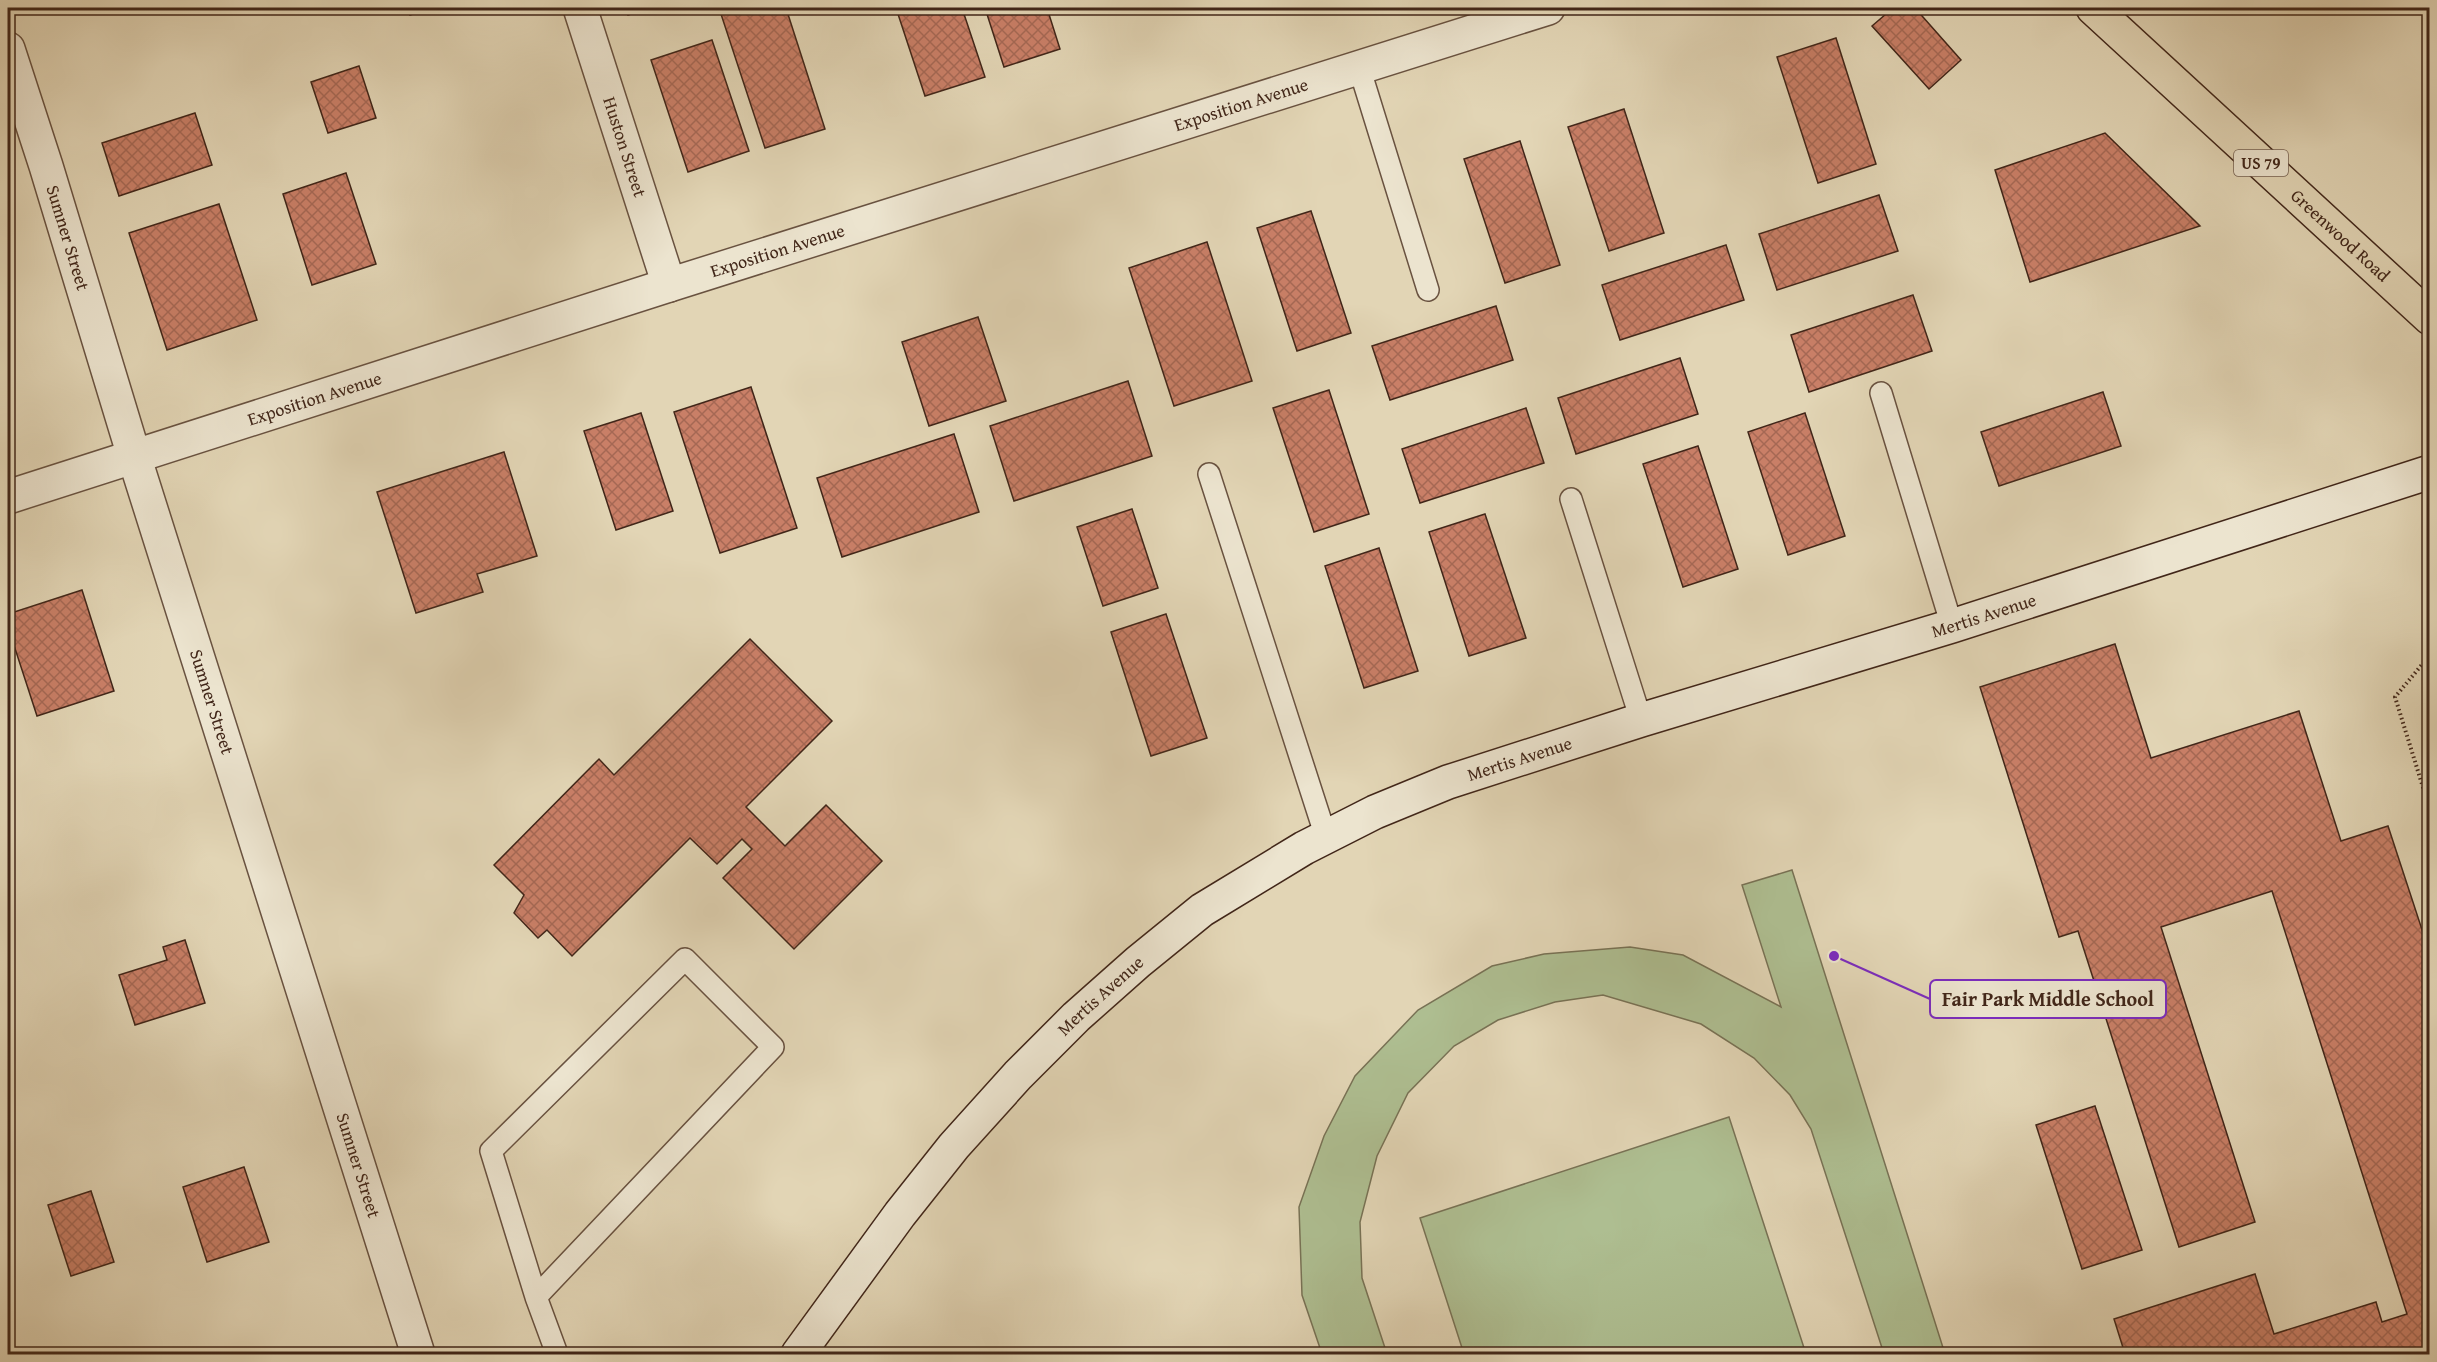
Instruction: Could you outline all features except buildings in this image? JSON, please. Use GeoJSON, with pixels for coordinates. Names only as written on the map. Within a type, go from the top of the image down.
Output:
{"type":"FeatureCollection","features":[{"type":"Feature","properties":{"kind":"main road","name":"Greenwood Road"},"geometry":{"type":"LineString","coordinates":[[2093,8],[2430,318]]}},
{"type":"Feature","properties":{"kind":"street","name":"Huston Street"},"geometry":{"type":"LineString","coordinates":[[580,8],[669,285]]}},
{"type":"Feature","properties":{"kind":"street","name":"Exposition Avenue"},"geometry":{"type":"LineString","coordinates":[[8,497],[669,285],[1548,8]]}},
{"type":"Feature","properties":{"kind":"street","name":"Sumner Street"},"geometry":{"type":"LineString","coordinates":[[8,49],[418,1354]]}},
{"type":"Feature","properties":{"kind":"street","name":"Mertis Avenue"},"geometry":{"type":"LineString","coordinates":[[798,1354],[900,1214],[954,1146],[1018,1075],[1076,1017],[1202,910],[1326,837],[1375,812],[1448,782],[1641,720],[1952,626],[2430,472]]}},
{"type":"Feature","properties":{"kind":"lane"},"geometry":{"type":"LineString","coordinates":[[1359,67],[1428,290]]}},
{"type":"Feature","properties":{"kind":"lane"},"geometry":{"type":"LineString","coordinates":[[1881,393],[1952,626]]}},
{"type":"Feature","properties":{"kind":"lane"},"geometry":{"type":"LineString","coordinates":[[1209,474],[1326,837]]}},
{"type":"Feature","properties":{"kind":"lane"},"geometry":{"type":"LineString","coordinates":[[1571,499],[1641,720]]}},
{"type":"Feature","properties":{"kind":"lane"},"geometry":{"type":"LineString","coordinates":[[536,1297],[773,1047],[685,959],[491,1151],[536,1297],[557,1354]]}},
{"type":"Feature","properties":{"kind":"path"},"geometry":{"type":"LineString","coordinates":[[2430,655],[2395,697],[2430,810]]}},
{"type":"Feature","properties":{"kind":"green space"},"geometry":{"type":"Polygon","coordinates":[[[1792,870],[1945,1354],[1884,1354],[1811,1129],[1790,1095],[1754,1058],[1701,1024],[1603,995],[1555,1002],[1498,1020],[1454,1046],[1408,1093],[1377,1156],[1360,1222],[1362,1278],[1387,1354],[1322,1354],[1302,1295],[1299,1207],[1324,1136],[1355,1076],[1418,1010],[1492,966],[1544,954],[1630,947],[1683,955],[1781,1007],[1742,885],[1792,870]]]}},
{"type":"Feature","properties":{"kind":"green space"},"geometry":{"type":"Polygon","coordinates":[[[1729,1117],[1806,1354],[1464,1354],[1420,1218],[1729,1117]]]}},
{"type":"Feature","properties":{"kind":"place","name":"Fair Park Middle School"},"geometry":{"type":"Point","coordinates":[1834,956]}}]}
